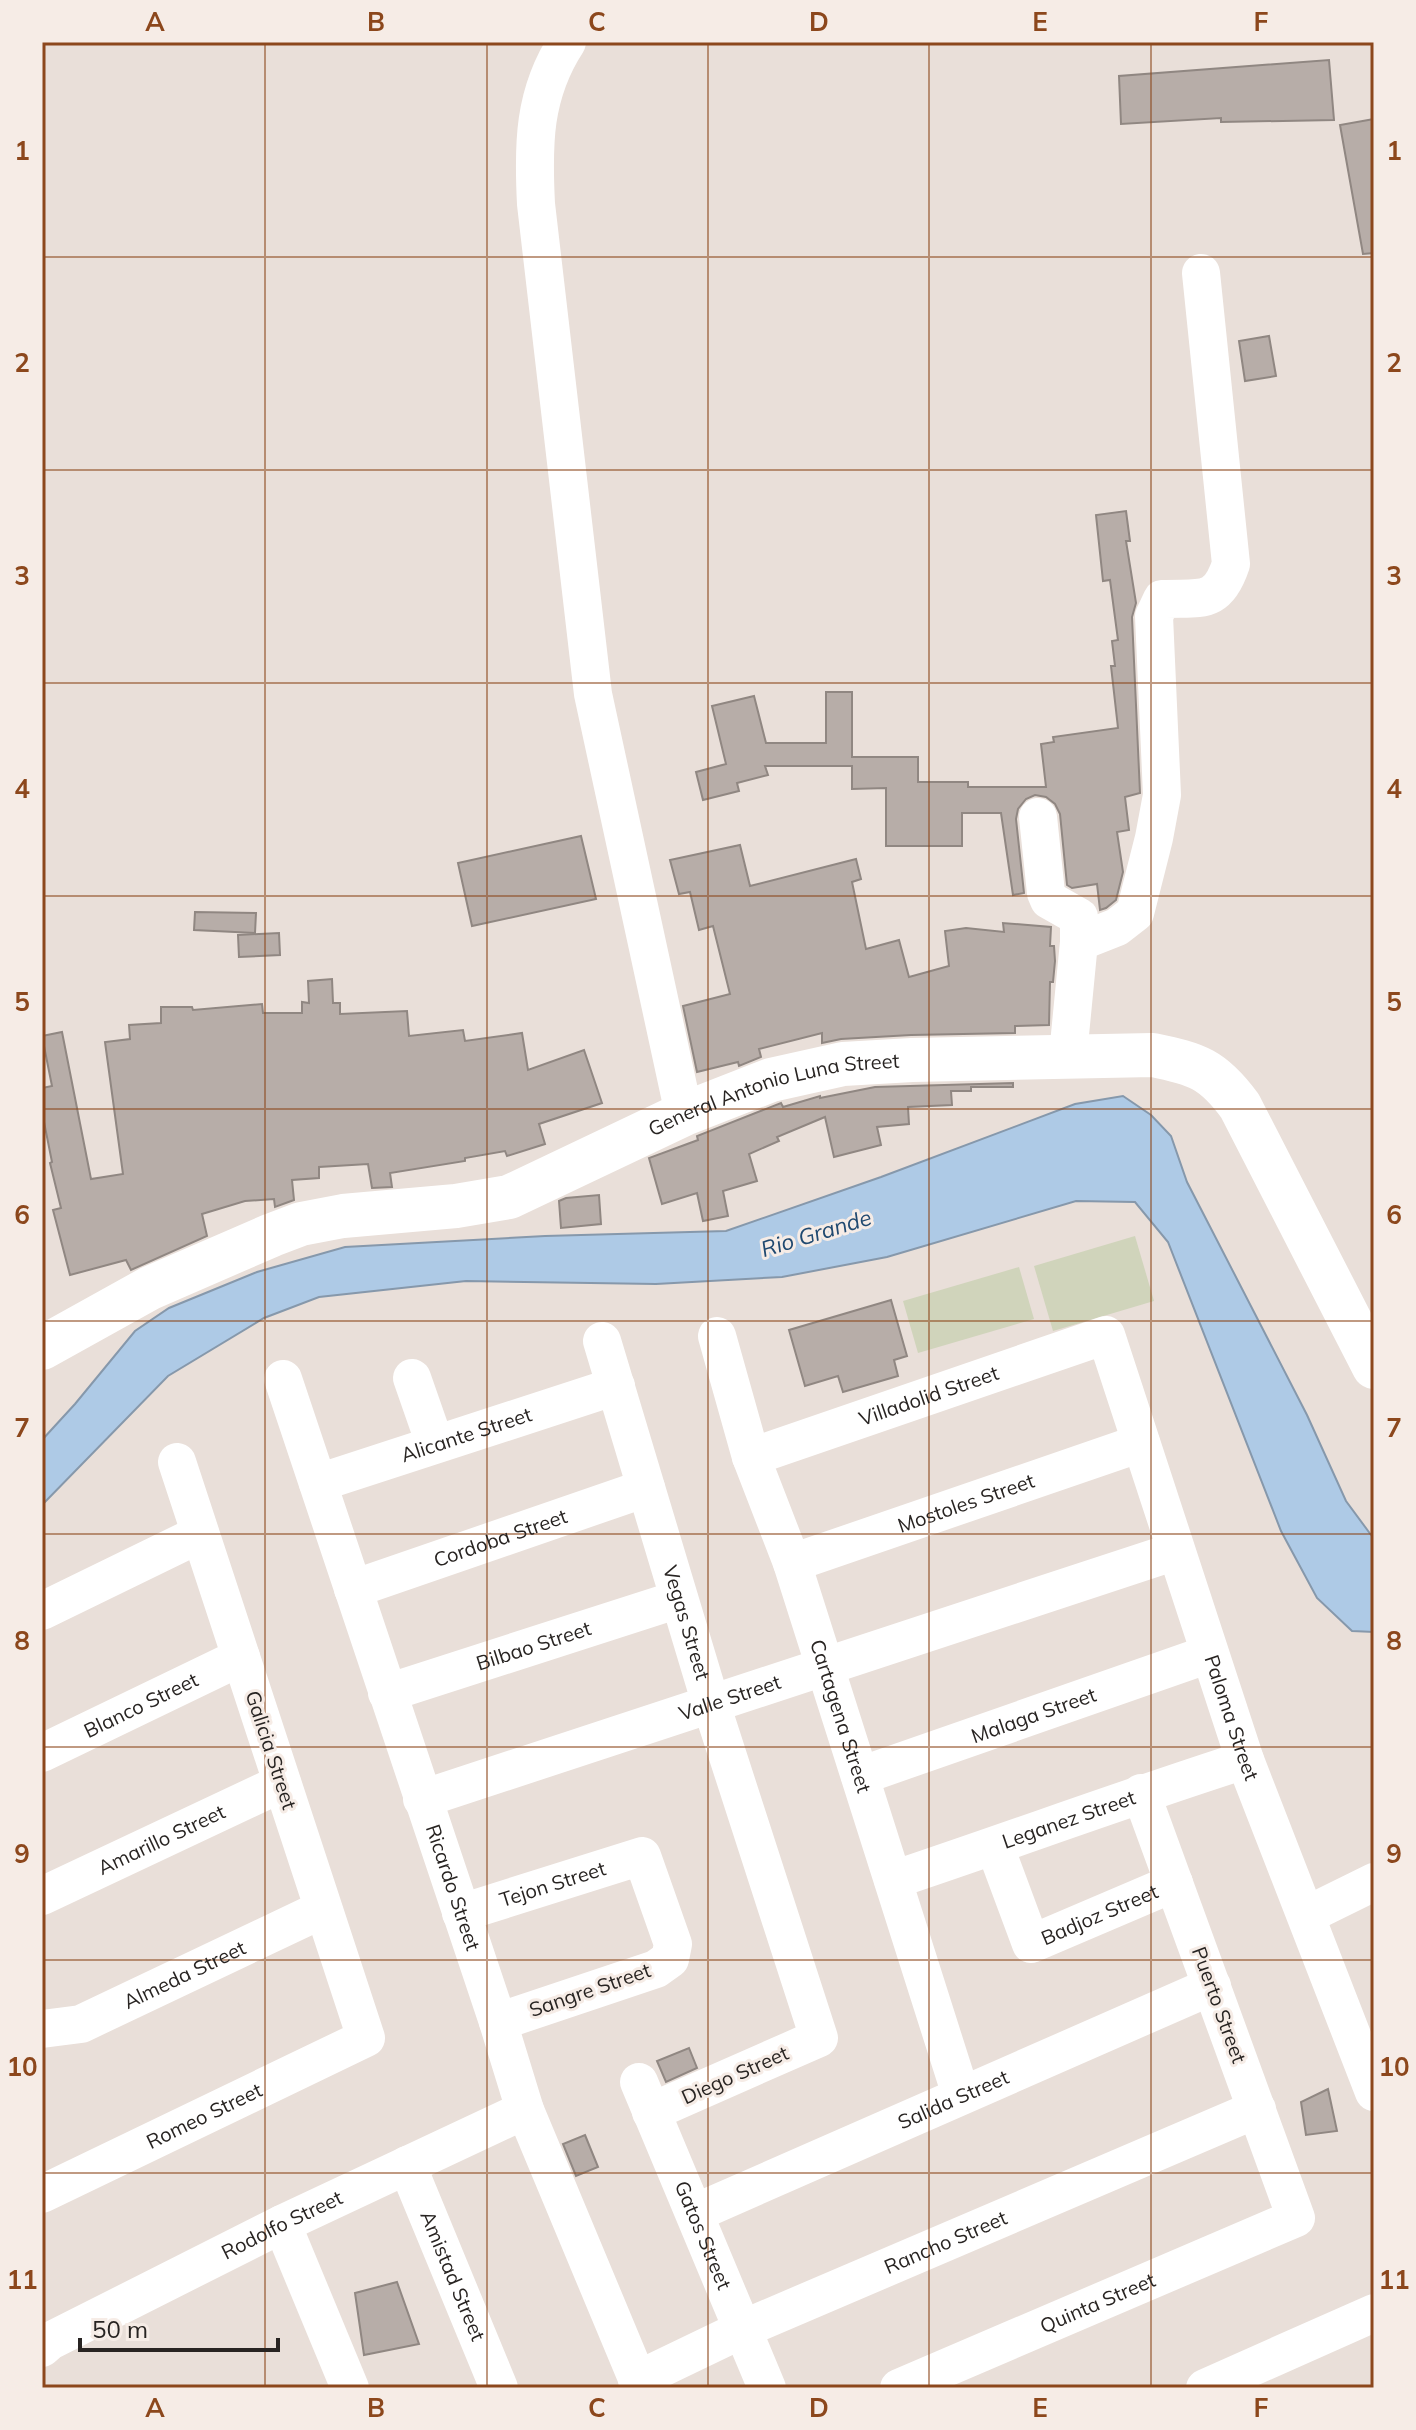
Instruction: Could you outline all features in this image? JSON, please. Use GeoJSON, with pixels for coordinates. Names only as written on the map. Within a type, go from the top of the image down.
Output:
{"type":"FeatureCollection","features":[{"type":"Feature","properties":{"kind":"main road","name":"General Antonio Luna Street"},"geometry":{"type":"LineString","coordinates":[[42,1348],[150,1288],[301,1224],[343,1216],[456,1206],[509,1197],[684,1114],[771,1080],[843,1064],[1068,1055],[1153,1055],[1180,1060],[1203,1069],[1224,1084],[1240,1106],[1374,1367]]}},
{"type":"Feature","properties":{"kind":"street"},"geometry":{"type":"LineString","coordinates":[[567,42],[540,103],[533,145],[536,204],[593,694],[684,1114]]}},
{"type":"Feature","properties":{"kind":"street"},"geometry":{"type":"LineString","coordinates":[[1079,942],[1117,927],[1135,913],[1154,838],[1162,795],[1156,607],[1162,599],[1208,597],[1223,587],[1231,564],[1201,273]]}},
{"type":"Feature","properties":{"kind":"street"},"geometry":{"type":"LineString","coordinates":[[1038,817],[1046,893],[1049,900],[1079,917],[1068,1055]]}},
{"type":"Feature","properties":{"kind":"street","name":"Paloma Street"},"geometry":{"type":"LineString","coordinates":[[1106,1335],[1245,1760],[1307,1915],[1359,2013],[1374,2092]]}},
{"type":"Feature","properties":{"kind":"street","name":"Villadolid Street"},"geometry":{"type":"LineString","coordinates":[[751,1457],[1106,1335]]}},
{"type":"Feature","properties":{"kind":"street","name":"Cartagena Street"},"geometry":{"type":"LineString","coordinates":[[717,1336],[751,1457],[792,1563],[961,2095]]}},
{"type":"Feature","properties":{"kind":"street","name":"Vegas Street"},"geometry":{"type":"LineString","coordinates":[[602,1341],[711,1704],[819,2038]]}},
{"type":"Feature","properties":{"kind":"street"},"geometry":{"type":"LineString","coordinates":[[412,1378],[435,1444]]}},
{"type":"Feature","properties":{"kind":"street","name":"Ricardo Street"},"geometry":{"type":"LineString","coordinates":[[283,1379],[525,2110],[639,2384]]}},
{"type":"Feature","properties":{"kind":"street","name":"Alicante Street"},"geometry":{"type":"LineString","coordinates":[[318,1483],[616,1386]]}},
{"type":"Feature","properties":{"kind":"street","name":"Mostoles Street"},"geometry":{"type":"LineString","coordinates":[[792,1563],[1141,1443]]}},
{"type":"Feature","properties":{"kind":"street","name":"Galicia Street"},"geometry":{"type":"LineString","coordinates":[[177,1462],[366,2038]]}},
{"type":"Feature","properties":{"kind":"street","name":"Cordoba Street"},"geometry":{"type":"LineString","coordinates":[[353,1589],[646,1488]]}},
{"type":"Feature","properties":{"kind":"street"},"geometry":{"type":"LineString","coordinates":[[42,1611],[200,1534]]}},
{"type":"Feature","properties":{"kind":"street","name":"Valle Street"},"geometry":{"type":"LineString","coordinates":[[422,1799],[1176,1551]]}},
{"type":"Feature","properties":{"kind":"street","name":"Bilbao Street"},"geometry":{"type":"LineString","coordinates":[[387,1693],[679,1599]]}},
{"type":"Feature","properties":{"kind":"street","name":"Malaga Street"},"geometry":{"type":"LineString","coordinates":[[860,1776],[1209,1654]]}},
{"type":"Feature","properties":{"kind":"street","name":"Blanco Street"},"geometry":{"type":"LineString","coordinates":[[42,1753],[241,1657]]}},
{"type":"Feature","properties":{"kind":"street","name":"Leganez Street"},"geometry":{"type":"LineString","coordinates":[[893,1880],[1245,1760]]}},
{"type":"Feature","properties":{"kind":"street","name":"Amarillo Street"},"geometry":{"type":"LineString","coordinates":[[42,1896],[282,1783]]}},
{"type":"Feature","properties":{"kind":"street","name":"Puerto Street"},"geometry":{"type":"LineString","coordinates":[[1141,1793],[1296,2218]]}},
{"type":"Feature","properties":{"kind":"street","name":"Badjoz Street"},"geometry":{"type":"LineString","coordinates":[[995,1847],[1031,1944],[1174,1883]]}},
{"type":"Feature","properties":{"kind":"street","name":"Tejon Street"},"geometry":{"type":"LineString","coordinates":[[461,1913],[642,1856]]}},
{"type":"Feature","properties":{"kind":"street","name":"Sangre Street"},"geometry":{"type":"LineString","coordinates":[[498,2022],[656,1969],[670,1959],[673,1944],[642,1856]]}},
{"type":"Feature","properties":{"kind":"street"},"geometry":{"type":"LineString","coordinates":[[1307,1915],[1374,1882]]}},
{"type":"Feature","properties":{"kind":"street","name":"Almeda Street"},"geometry":{"type":"LineString","coordinates":[[42,2029],[81,2024],[323,1909]]}},
{"type":"Feature","properties":{"kind":"street","name":"Salida Street"},"geometry":{"type":"LineString","coordinates":[[695,2213],[1212,1986]]}},
{"type":"Feature","properties":{"kind":"street","name":"Romeo Street"},"geometry":{"type":"LineString","coordinates":[[42,2194],[366,2038]]}},
{"type":"Feature","properties":{"kind":"street","name":"Diego Street"},"geometry":{"type":"LineString","coordinates":[[645,2097],[819,2038]]}},
{"type":"Feature","properties":{"kind":"street","name":"Gatos Street"},"geometry":{"type":"LineString","coordinates":[[645,2097],[767,2388]]}},
{"type":"Feature","properties":{"kind":"street","name":"Rancho Street"},"geometry":{"type":"LineString","coordinates":[[639,2384],[743,2329],[1257,2109]]}},
{"type":"Feature","properties":{"kind":"street","name":"Rodolfo Street"},"geometry":{"type":"LineString","coordinates":[[42,2348],[50,2341],[282,2224],[525,2110]]}},
{"type":"Feature","properties":{"kind":"street","name":"Amistad Street"},"geometry":{"type":"LineString","coordinates":[[407,2165],[499,2388]]}},
{"type":"Feature","properties":{"kind":"street","name":"Quinta Street"},"geometry":{"type":"LineString","coordinates":[[899,2388],[1296,2218]]}},
{"type":"Feature","properties":{"kind":"street"},"geometry":{"type":"LineString","coordinates":[[282,2224],[350,2388]]}},
{"type":"Feature","properties":{"kind":"street"},"geometry":{"type":"LineString","coordinates":[[1205,2388],[1374,2313]]}},
{"type":"Feature","properties":{"kind":"green space"},"geometry":{"type":"Polygon","coordinates":[[[1135,1236],[1154,1301],[1053,1331],[1034,1266],[1135,1236]]]}},
{"type":"Feature","properties":{"kind":"green space"},"geometry":{"type":"Polygon","coordinates":[[[1019,1267],[1034,1319],[918,1353],[903,1301],[1019,1267]]]}},
{"type":"Feature","properties":{"kind":"water","name":"Rio Grande"},"geometry":{"type":"Polygon","coordinates":[[[1123,1096],[1151,1115],[1171,1136],[1187,1182],[1307,1415],[1346,1501],[1374,1539],[1374,1632],[1352,1631],[1317,1598],[1281,1531],[1168,1242],[1135,1202],[1076,1201],[887,1257],[782,1277],[656,1284],[466,1281],[319,1297],[264,1318],[168,1376],[42,1505],[42,1440],[135,1331],[169,1308],[257,1272],[345,1247],[545,1236],[726,1231],[1075,1104],[1123,1096]]]}},
{"type":"Feature","properties":{"kind":"building"},"geometry":{"type":"Polygon","coordinates":[[[1329,60],[1334,120],[1221,122],[1221,118],[1121,124],[1119,76],[1329,60]]]}},
{"type":"Feature","properties":{"kind":"building"},"geometry":{"type":"Polygon","coordinates":[[[1374,119],[1374,253],[1363,254],[1340,125],[1374,119]]]}},
{"type":"Feature","properties":{"kind":"building"},"geometry":{"type":"Polygon","coordinates":[[[1269,336],[1276,376],[1245,381],[1239,341],[1269,336]]]}},
{"type":"Feature","properties":{"kind":"building"},"geometry":{"type":"Polygon","coordinates":[[[1126,511],[1130,541],[1126,541],[1136,603],[1132,617],[1140,793],[1125,797],[1129,830],[1117,832],[1123,872],[1116,900],[1106,908],[1100,910],[1097,884],[1072,888],[1067,885],[1060,814],[1055,804],[1046,797],[1035,795],[1026,799],[1018,809],[1016,819],[1024,893],[1013,895],[1001,813],[962,813],[962,846],[886,846],[886,788],[852,789],[852,766],[765,766],[768,775],[737,783],[739,791],[703,800],[696,772],[726,764],[712,706],[754,696],[766,743],[826,743],[826,692],[852,692],[852,757],[918,757],[918,782],[968,782],[968,787],[1046,787],[1041,744],[1054,742],[1053,737],[1118,728],[1111,666],[1115,666],[1112,641],[1118,640],[1110,580],[1103,581],[1096,515],[1126,511]]]}},
{"type":"Feature","properties":{"kind":"building"},"geometry":{"type":"Polygon","coordinates":[[[581,836],[596,899],[472,926],[458,863],[581,836]]]}},
{"type":"Feature","properties":{"kind":"building"},"geometry":{"type":"Polygon","coordinates":[[[740,845],[750,886],[856,859],[861,879],[852,882],[866,949],[899,940],[909,977],[949,966],[945,931],[966,928],[1004,932],[1003,923],[1051,927],[1050,946],[1054,946],[1055,961],[1053,982],[1050,982],[1049,1025],[1015,1026],[1015,1033],[911,1035],[822,1043],[822,1033],[759,1049],[761,1057],[739,1066],[738,1062],[697,1072],[683,1006],[730,994],[713,926],[699,930],[690,892],[679,894],[670,860],[740,845]]]}},
{"type":"Feature","properties":{"kind":"building"},"geometry":{"type":"Polygon","coordinates":[[[195,912],[256,913],[255,933],[194,930],[195,912]]]}},
{"type":"Feature","properties":{"kind":"building"},"geometry":{"type":"Polygon","coordinates":[[[279,933],[280,955],[239,957],[238,935],[279,933]]]}},
{"type":"Feature","properties":{"kind":"building"},"geometry":{"type":"Polygon","coordinates":[[[332,979],[333,1003],[340,1003],[340,1014],[407,1011],[409,1036],[463,1030],[465,1041],[522,1033],[528,1070],[584,1050],[602,1103],[539,1124],[545,1144],[507,1156],[505,1151],[390,1173],[392,1187],[372,1188],[368,1164],[319,1167],[319,1178],[292,1180],[294,1200],[275,1207],[274,1199],[245,1201],[202,1214],[207,1236],[131,1270],[126,1260],[70,1275],[53,1210],[61,1208],[42,1112],[42,1088],[52,1086],[42,1036],[62,1032],[91,1179],[123,1174],[105,1042],[130,1039],[129,1025],[161,1023],[161,1007],[192,1007],[193,1010],[262,1004],[263,1013],[302,1013],[302,1002],[309,1003],[308,981],[332,979]]]}},
{"type":"Feature","properties":{"kind":"building"},"geometry":{"type":"Polygon","coordinates":[[[1013,1083],[1013,1087],[971,1087],[971,1091],[951,1091],[952,1105],[908,1107],[909,1124],[877,1127],[881,1145],[834,1157],[825,1117],[777,1137],[779,1141],[749,1154],[757,1181],[723,1191],[728,1216],[703,1221],[697,1193],[662,1204],[649,1158],[781,1103],[783,1107],[820,1096],[875,1087],[1013,1083]]]}},
{"type":"Feature","properties":{"kind":"building"},"geometry":{"type":"Polygon","coordinates":[[[599,1195],[601,1224],[561,1228],[559,1201],[599,1195]]]}},
{"type":"Feature","properties":{"kind":"building"},"geometry":{"type":"Polygon","coordinates":[[[891,1300],[907,1356],[894,1360],[898,1376],[843,1392],[838,1376],[805,1386],[789,1330],[891,1300]]]}},
{"type":"Feature","properties":{"kind":"building"},"geometry":{"type":"Polygon","coordinates":[[[689,2048],[697,2068],[666,2082],[657,2061],[689,2048]]]}},
{"type":"Feature","properties":{"kind":"building"},"geometry":{"type":"Polygon","coordinates":[[[1328,2089],[1337,2131],[1306,2135],[1301,2102],[1328,2089]]]}},
{"type":"Feature","properties":{"kind":"building"},"geometry":{"type":"Polygon","coordinates":[[[585,2135],[598,2167],[576,2176],[563,2144],[585,2135]]]}},
{"type":"Feature","properties":{"kind":"building"},"geometry":{"type":"Polygon","coordinates":[[[397,2282],[419,2344],[364,2355],[355,2293],[397,2282]]]}}]}
